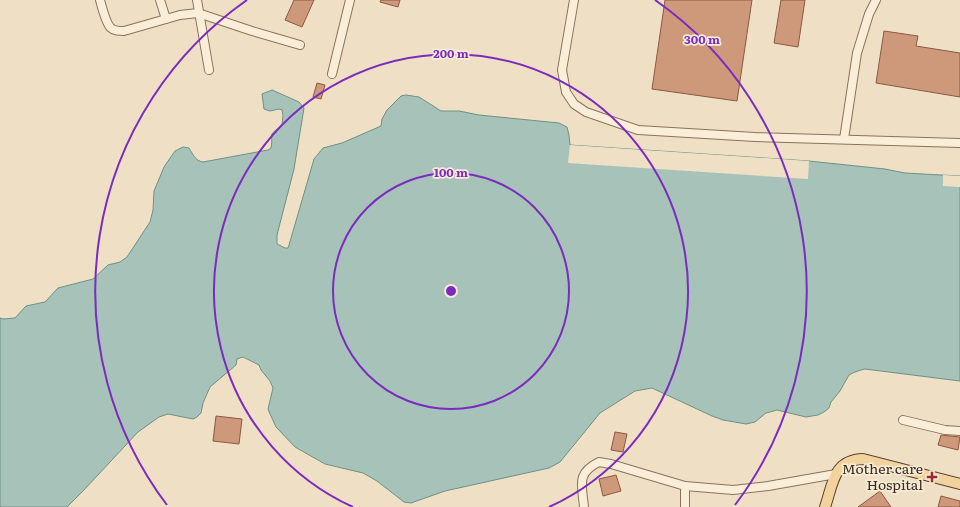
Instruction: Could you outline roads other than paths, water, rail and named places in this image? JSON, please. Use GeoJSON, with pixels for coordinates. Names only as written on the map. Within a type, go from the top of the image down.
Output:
{"type":"FeatureCollection","features":[{"type":"Feature","properties":{"kind":"main road"},"geometry":{"type":"LineString","coordinates":[[825,507],[836,474],[844,464],[853,460],[863,459],[960,484]]}},
{"type":"Feature","properties":{"kind":"street"},"geometry":{"type":"LineString","coordinates":[[100,0],[108,25],[113,30],[124,31],[180,15],[198,13],[300,45]]}},
{"type":"Feature","properties":{"kind":"street"},"geometry":{"type":"LineString","coordinates":[[160,0],[166,19]]}},
{"type":"Feature","properties":{"kind":"street"},"geometry":{"type":"LineString","coordinates":[[197,0],[198,13],[209,70]]}},
{"type":"Feature","properties":{"kind":"street"},"geometry":{"type":"LineString","coordinates":[[332,74],[350,0]]}},
{"type":"Feature","properties":{"kind":"street"},"geometry":{"type":"LineString","coordinates":[[574,0],[562,70],[566,92],[574,104],[586,112],[638,130],[755,137],[960,143]]}},
{"type":"Feature","properties":{"kind":"street"},"geometry":{"type":"LineString","coordinates":[[844,139],[857,53],[869,14],[876,0]]}},
{"type":"Feature","properties":{"kind":"street"},"geometry":{"type":"LineString","coordinates":[[903,420],[945,430],[960,431]]}},
{"type":"Feature","properties":{"kind":"street"},"geometry":{"type":"LineString","coordinates":[[584,507],[582,477],[586,470],[599,462],[611,464],[685,486],[733,490],[768,486],[836,474]]}},
{"type":"Feature","properties":{"kind":"street"},"geometry":{"type":"LineString","coordinates":[[685,486],[685,507]]}},
{"type":"Feature","properties":{"kind":"water"},"geometry":{"type":"Polygon","coordinates":[[[272,90],[299,102],[304,108],[294,169],[277,235],[277,244],[285,248],[288,248],[289,245],[314,159],[323,148],[342,143],[381,126],[382,119],[387,110],[401,96],[406,95],[419,97],[441,111],[459,111],[479,115],[559,123],[567,127],[570,145],[809,161],[885,169],[905,173],[960,176],[960,381],[865,369],[849,375],[840,391],[831,402],[829,408],[818,415],[806,417],[777,410],[766,413],[755,422],[746,424],[723,420],[712,416],[652,388],[635,391],[600,413],[560,462],[549,468],[445,491],[411,503],[404,502],[377,481],[363,473],[325,464],[295,447],[276,427],[268,409],[273,388],[270,381],[259,365],[243,357],[237,359],[236,365],[210,387],[203,403],[201,413],[197,417],[193,419],[168,414],[159,417],[138,432],[67,507],[0,507],[0,318],[15,318],[26,306],[45,302],[58,288],[93,279],[108,265],[120,262],[127,257],[150,222],[153,210],[154,191],[164,167],[175,151],[183,147],[189,148],[196,159],[203,162],[268,150],[271,148],[272,134],[282,125],[283,115],[282,110],[279,109],[270,111],[264,109],[262,94],[272,90]]]}},
{"type":"Feature","properties":{"kind":"place","name":"Mother care Hospital"},"geometry":{"type":"Point","coordinates":[932,477]}}]}
